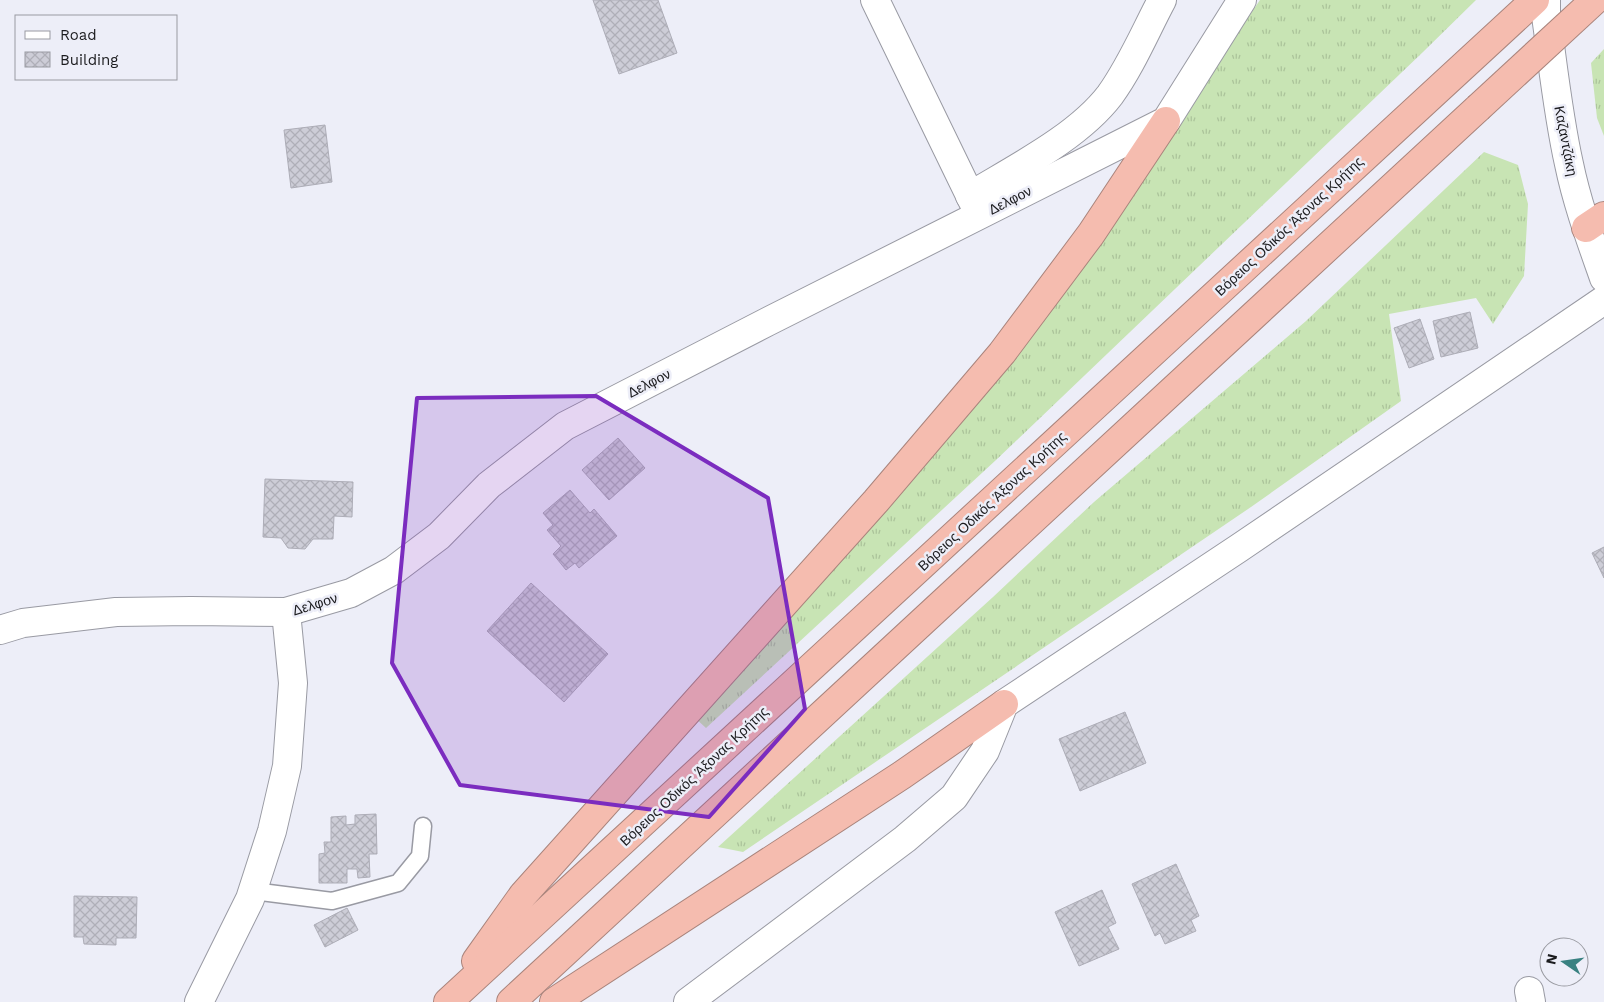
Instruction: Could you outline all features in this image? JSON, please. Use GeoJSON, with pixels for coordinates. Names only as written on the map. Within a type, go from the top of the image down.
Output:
{"type":"FeatureCollection","features":[{"type":"Feature","properties":{"kind":"highway","name":"Βόρειος Οδικός Άξονας Κρήτης"},"geometry":{"type":"LineString","coordinates":[[447,1002],[1535,0]]}},
{"type":"Feature","properties":{"kind":"highway"},"geometry":{"type":"LineString","coordinates":[[511,1002],[1595,0]]}},
{"type":"Feature","properties":{"kind":"highway"},"geometry":{"type":"LineString","coordinates":[[447,1002],[523,895],[876,501],[1002,353],[1091,234],[1166,121]]}},
{"type":"Feature","properties":{"kind":"highway"},"geometry":{"type":"LineString","coordinates":[[554,1002],[902,775],[1004,704]]}},
{"type":"Feature","properties":{"kind":"main road"},"geometry":{"type":"LineString","coordinates":[[874,0],[975,205],[1086,120],[1110,95],[1129,64],[1162,0]]}},
{"type":"Feature","properties":{"kind":"main road"},"geometry":{"type":"LineString","coordinates":[[1166,121],[1242,0]]}},
{"type":"Feature","properties":{"kind":"main road","name":"Καζαντζάκη"},"geometry":{"type":"LineString","coordinates":[[1546,0],[1546,16],[1569,166],[1595,222],[1604,278]]}},
{"type":"Feature","properties":{"kind":"main road","name":"Δελφον"},"geometry":{"type":"LineString","coordinates":[[0,630],[23,623],[116,612],[286,612],[351,593],[394,570],[439,536],[496,479],[565,426],[975,205],[1166,121]]}},
{"type":"Feature","properties":{"kind":"main road"},"geometry":{"type":"LineString","coordinates":[[688,1002],[905,839],[954,797],[985,751],[1004,704],[1239,548],[1604,300]]}},
{"type":"Feature","properties":{"kind":"main road"},"geometry":{"type":"LineString","coordinates":[[199,1002],[253,891],[272,831],[286,766],[293,683],[286,612]]}},
{"type":"Feature","properties":{"kind":"lane"},"geometry":{"type":"LineString","coordinates":[[253,891],[332,901],[398,883],[420,856],[423,826]]}},
{"type":"Feature","properties":{"kind":"highlighted area"},"geometry":{"type":"Polygon","coordinates":[[[596,396],[768,498],[805,709],[709,817],[460,785],[392,663],[417,398],[596,396]]]}},
{"type":"Feature","properties":{"kind":"green space"},"geometry":{"type":"Polygon","coordinates":[[[1260,0],[1476,0],[996,460],[706,728],[694,717],[766,645],[931,454],[1260,0]]]}},
{"type":"Feature","properties":{"kind":"green space"},"geometry":{"type":"Polygon","coordinates":[[[1604,49],[1604,136],[1597,118],[1591,63],[1604,49]]]}},
{"type":"Feature","properties":{"kind":"green space"},"geometry":{"type":"Polygon","coordinates":[[[1484,152],[1518,165],[1528,204],[1524,276],[1493,324],[1476,298],[1389,314],[1401,401],[1251,507],[743,852],[718,847],[993,597],[1094,502],[1306,321],[1484,152]]]}},
{"type":"Feature","properties":{"kind":"building"},"geometry":{"type":"Polygon","coordinates":[[[593,0],[658,0],[677,53],[619,74],[593,0]]]}},
{"type":"Feature","properties":{"kind":"building"},"geometry":{"type":"Polygon","coordinates":[[[325,125],[332,182],[291,188],[284,130],[325,125]]]}},
{"type":"Feature","properties":{"kind":"building"},"geometry":{"type":"Polygon","coordinates":[[[1470,312],[1478,348],[1441,357],[1433,321],[1470,312]]]}},
{"type":"Feature","properties":{"kind":"building"},"geometry":{"type":"Polygon","coordinates":[[[1420,319],[1434,359],[1409,368],[1394,328],[1420,319]]]}},
{"type":"Feature","properties":{"kind":"building"},"geometry":{"type":"Polygon","coordinates":[[[618,438],[645,468],[609,500],[582,470],[618,438]]]}},
{"type":"Feature","properties":{"kind":"building"},"geometry":{"type":"Polygon","coordinates":[[[265,479],[353,482],[352,517],[334,516],[333,539],[313,539],[305,549],[288,548],[281,538],[263,537],[265,479]]]}},
{"type":"Feature","properties":{"kind":"building"},"geometry":{"type":"Polygon","coordinates":[[[570,490],[590,513],[594,509],[617,536],[579,568],[575,563],[566,570],[553,554],[561,546],[547,530],[553,525],[543,513],[570,490]]]}},
{"type":"Feature","properties":{"kind":"building"},"geometry":{"type":"Polygon","coordinates":[[[1604,547],[1604,578],[1592,553],[1604,547]]]}},
{"type":"Feature","properties":{"kind":"building"},"geometry":{"type":"Polygon","coordinates":[[[531,583],[608,654],[564,702],[487,631],[531,583]]]}},
{"type":"Feature","properties":{"kind":"building"},"geometry":{"type":"Polygon","coordinates":[[[1125,712],[1146,763],[1080,791],[1059,739],[1125,712]]]}},
{"type":"Feature","properties":{"kind":"building"},"geometry":{"type":"Polygon","coordinates":[[[376,814],[377,854],[369,854],[370,877],[358,878],[357,869],[347,869],[347,883],[319,883],[319,854],[325,853],[324,842],[331,842],[331,817],[346,816],[346,825],[355,824],[355,815],[376,814]]]}},
{"type":"Feature","properties":{"kind":"building"},"geometry":{"type":"Polygon","coordinates":[[[1176,864],[1199,916],[1191,920],[1196,931],[1165,944],[1160,933],[1155,936],[1132,884],[1176,864]]]}},
{"type":"Feature","properties":{"kind":"building"},"geometry":{"type":"Polygon","coordinates":[[[1102,890],[1116,923],[1108,927],[1119,949],[1079,966],[1055,912],[1102,890]]]}},
{"type":"Feature","properties":{"kind":"building"},"geometry":{"type":"Polygon","coordinates":[[[74,896],[137,897],[136,938],[116,938],[116,945],[84,944],[83,937],[74,937],[74,896]]]}},
{"type":"Feature","properties":{"kind":"building"},"geometry":{"type":"Polygon","coordinates":[[[347,908],[358,930],[325,947],[314,925],[347,908]]]}}]}
